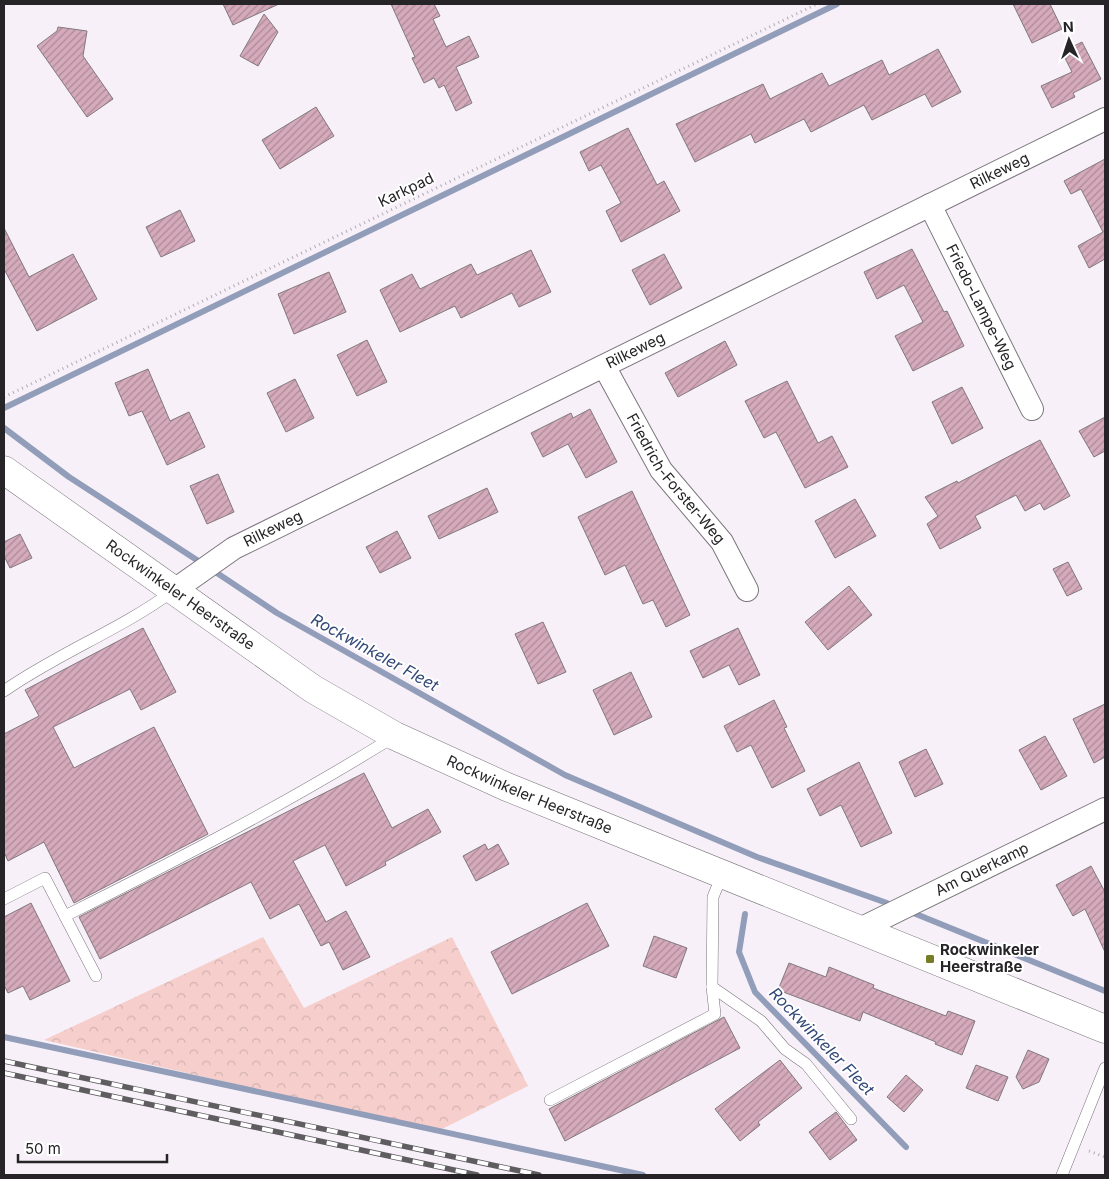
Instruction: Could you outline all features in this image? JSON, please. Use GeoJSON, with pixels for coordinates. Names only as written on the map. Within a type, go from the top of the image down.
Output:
{"type":"FeatureCollection","features":[{"type":"Feature","properties":{"kind":"main road","name":"Rockwinkeler Heerstraße"},"geometry":{"type":"LineString","coordinates":[[4,470],[183,584],[313,689],[395,736],[507,788],[1105,1029]]}},
{"type":"Feature","properties":{"kind":"street","name":"Rilkeweg"},"geometry":{"type":"LineString","coordinates":[[183,584],[234,548],[1105,119]]}},
{"type":"Feature","properties":{"kind":"street","name":"Friedo-Lampe-Weg"},"geometry":{"type":"LineString","coordinates":[[930,205],[1032,409]]}},
{"type":"Feature","properties":{"kind":"street","name":"Friedrich-Forster-Weg"},"geometry":{"type":"LineString","coordinates":[[604,366],[661,470],[722,542],[747,590]]}},
{"type":"Feature","properties":{"kind":"street","name":"Am Querkamp"},"geometry":{"type":"LineString","coordinates":[[858,930],[1105,809]]}},
{"type":"Feature","properties":{"kind":"lane"},"geometry":{"type":"LineString","coordinates":[[4,691],[24,676],[151,608],[183,584]]}},
{"type":"Feature","properties":{"kind":"lane"},"geometry":{"type":"LineString","coordinates":[[65,916],[208,844],[353,762],[395,736]]}},
{"type":"Feature","properties":{"kind":"lane"},"geometry":{"type":"LineString","coordinates":[[550,1100],[715,1014],[712,987],[713,897],[722,875]]}},
{"type":"Feature","properties":{"kind":"lane"},"geometry":{"type":"LineString","coordinates":[[5,896],[45,878],[96,976]]}},
{"type":"Feature","properties":{"kind":"lane"},"geometry":{"type":"LineString","coordinates":[[712,987],[761,1021],[785,1049],[806,1064],[851,1119]]}},
{"type":"Feature","properties":{"kind":"lane"},"geometry":{"type":"LineString","coordinates":[[1062,1175],[1105,1068]]}},
{"type":"Feature","properties":{"kind":"path","name":"Karkpad"},"geometry":{"type":"LineString","coordinates":[[4,397],[818,4]]}},
{"type":"Feature","properties":{"kind":"green space"},"geometry":{"type":"Polygon","coordinates":[[[263,937],[304,1008],[452,937],[528,1086],[438,1131],[44,1040],[263,937]]]}},
{"type":"Feature","properties":{"kind":"building"},"geometry":{"type":"Polygon","coordinates":[[[223,4],[279,4],[233,25],[223,4]]]}},
{"type":"Feature","properties":{"kind":"building"},"geometry":{"type":"Polygon","coordinates":[[[391,4],[434,4],[440,16],[433,19],[446,47],[469,36],[479,57],[456,67],[472,103],[456,111],[444,85],[439,88],[434,78],[424,83],[412,58],[415,57],[391,4]]]}},
{"type":"Feature","properties":{"kind":"building"},"geometry":{"type":"Polygon","coordinates":[[[1013,4],[1050,4],[1062,29],[1032,43],[1013,4]]]}},
{"type":"Feature","properties":{"kind":"building"},"geometry":{"type":"Polygon","coordinates":[[[264,14],[278,32],[258,66],[240,56],[264,14]]]}},
{"type":"Feature","properties":{"kind":"building"},"geometry":{"type":"Polygon","coordinates":[[[58,27],[87,31],[83,56],[113,99],[87,117],[37,46],[57,31],[58,27]]]}},
{"type":"Feature","properties":{"kind":"building"},"geometry":{"type":"Polygon","coordinates":[[[1082,42],[1101,79],[1073,93],[1075,97],[1052,108],[1041,86],[1072,72],[1062,52],[1082,42]]]}},
{"type":"Feature","properties":{"kind":"building"},"geometry":{"type":"Polygon","coordinates":[[[938,49],[961,92],[932,107],[925,94],[872,120],[864,105],[811,132],[804,119],[755,143],[751,134],[695,162],[676,124],[763,84],[770,99],[822,73],[829,86],[882,60],[889,75],[938,49]]]}},
{"type":"Feature","properties":{"kind":"building"},"geometry":{"type":"Polygon","coordinates":[[[316,107],[334,136],[280,169],[262,140],[316,107]]]}},
{"type":"Feature","properties":{"kind":"building"},"geometry":{"type":"Polygon","coordinates":[[[628,128],[657,185],[664,181],[680,211],[621,242],[606,211],[621,203],[601,165],[589,171],[580,152],[628,128]]]}},
{"type":"Feature","properties":{"kind":"building"},"geometry":{"type":"Polygon","coordinates":[[[1105,159],[1105,259],[1089,268],[1078,246],[1103,232],[1081,189],[1071,194],[1064,181],[1105,159]]]}},
{"type":"Feature","properties":{"kind":"building"},"geometry":{"type":"Polygon","coordinates":[[[180,210],[195,241],[161,257],[146,227],[180,210]]]}},
{"type":"Feature","properties":{"kind":"building"},"geometry":{"type":"Polygon","coordinates":[[[4,228],[29,277],[73,254],[97,299],[37,331],[4,269],[4,228]]]}},
{"type":"Feature","properties":{"kind":"building"},"geometry":{"type":"Polygon","coordinates":[[[912,249],[944,312],[947,311],[964,346],[913,371],[895,336],[923,322],[904,285],[877,299],[864,272],[912,249]]]}},
{"type":"Feature","properties":{"kind":"building"},"geometry":{"type":"Polygon","coordinates":[[[531,250],[551,292],[519,307],[512,293],[461,318],[455,306],[400,332],[380,290],[412,274],[420,289],[471,264],[477,275],[531,250]]]}},
{"type":"Feature","properties":{"kind":"building"},"geometry":{"type":"Polygon","coordinates":[[[664,254],[682,288],[650,305],[632,270],[664,254]]]}},
{"type":"Feature","properties":{"kind":"building"},"geometry":{"type":"Polygon","coordinates":[[[329,272],[346,312],[294,334],[278,294],[329,272]]]}},
{"type":"Feature","properties":{"kind":"building"},"geometry":{"type":"Polygon","coordinates":[[[367,340],[387,382],[357,396],[337,355],[367,340]]]}},
{"type":"Feature","properties":{"kind":"building"},"geometry":{"type":"Polygon","coordinates":[[[725,341],[737,365],[678,397],[665,373],[725,341]]]}},
{"type":"Feature","properties":{"kind":"building"},"geometry":{"type":"Polygon","coordinates":[[[148,369],[170,421],[189,412],[205,447],[167,465],[142,411],[129,416],[115,383],[148,369]]]}},
{"type":"Feature","properties":{"kind":"building"},"geometry":{"type":"Polygon","coordinates":[[[295,379],[314,418],[286,432],[267,393],[295,379]]]}},
{"type":"Feature","properties":{"kind":"building"},"geometry":{"type":"Polygon","coordinates":[[[787,381],[818,443],[832,436],[848,467],[805,488],[776,432],[764,438],[745,401],[787,381]]]}},
{"type":"Feature","properties":{"kind":"building"},"geometry":{"type":"Polygon","coordinates":[[[962,387],[983,428],[952,444],[932,402],[962,387]]]}},
{"type":"Feature","properties":{"kind":"building"},"geometry":{"type":"Polygon","coordinates":[[[590,409],[617,462],[586,478],[568,444],[543,457],[531,433],[571,413],[573,418],[590,409]]]}},
{"type":"Feature","properties":{"kind":"building"},"geometry":{"type":"Polygon","coordinates":[[[1105,417],[1105,451],[1094,457],[1079,431],[1105,417]]]}},
{"type":"Feature","properties":{"kind":"building"},"geometry":{"type":"Polygon","coordinates":[[[1040,440],[1070,496],[1044,510],[1040,503],[1025,511],[1016,495],[975,516],[981,528],[940,549],[927,524],[938,516],[925,497],[957,481],[958,483],[1040,440]]]}},
{"type":"Feature","properties":{"kind":"building"},"geometry":{"type":"Polygon","coordinates":[[[218,474],[234,512],[207,524],[190,486],[218,474]]]}},
{"type":"Feature","properties":{"kind":"building"},"geometry":{"type":"Polygon","coordinates":[[[487,488],[498,512],[439,539],[428,516],[487,488]]]}},
{"type":"Feature","properties":{"kind":"building"},"geometry":{"type":"Polygon","coordinates":[[[632,491],[690,615],[666,627],[653,600],[643,604],[625,565],[605,575],[578,517],[632,491]]]}},
{"type":"Feature","properties":{"kind":"building"},"geometry":{"type":"Polygon","coordinates":[[[855,499],[876,536],[835,558],[815,521],[855,499]]]}},
{"type":"Feature","properties":{"kind":"building"},"geometry":{"type":"Polygon","coordinates":[[[397,531],[411,558],[380,573],[366,547],[397,531]]]}},
{"type":"Feature","properties":{"kind":"building"},"geometry":{"type":"Polygon","coordinates":[[[20,534],[32,558],[10,568],[4,556],[4,542],[20,534]]]}},
{"type":"Feature","properties":{"kind":"building"},"geometry":{"type":"Polygon","coordinates":[[[1068,562],[1082,589],[1067,596],[1053,569],[1068,562]]]}},
{"type":"Feature","properties":{"kind":"building"},"geometry":{"type":"Polygon","coordinates":[[[849,586],[872,615],[828,650],[805,622],[849,586]]]}},
{"type":"Feature","properties":{"kind":"building"},"geometry":{"type":"Polygon","coordinates":[[[543,622],[566,672],[538,684],[515,634],[543,622]]]}},
{"type":"Feature","properties":{"kind":"building"},"geometry":{"type":"Polygon","coordinates":[[[143,628],[176,692],[141,710],[130,689],[53,727],[74,768],[154,727],[208,834],[74,903],[44,842],[8,861],[4,852],[4,734],[39,716],[25,690],[143,628]]]}},
{"type":"Feature","properties":{"kind":"building"},"geometry":{"type":"Polygon","coordinates":[[[738,628],[760,675],[739,685],[729,665],[703,678],[690,651],[738,628]]]}},
{"type":"Feature","properties":{"kind":"building"},"geometry":{"type":"Polygon","coordinates":[[[631,672],[652,717],[614,735],[593,690],[631,672]]]}},
{"type":"Feature","properties":{"kind":"building"},"geometry":{"type":"Polygon","coordinates":[[[774,700],[787,727],[784,728],[805,771],[772,788],[751,745],[737,752],[724,726],[774,700]]]}},
{"type":"Feature","properties":{"kind":"building"},"geometry":{"type":"Polygon","coordinates":[[[1105,704],[1105,757],[1094,763],[1073,719],[1105,704]]]}},
{"type":"Feature","properties":{"kind":"building"},"geometry":{"type":"Polygon","coordinates":[[[1045,736],[1067,776],[1041,790],[1019,750],[1045,736]]]}},
{"type":"Feature","properties":{"kind":"building"},"geometry":{"type":"Polygon","coordinates":[[[926,749],[943,784],[915,797],[899,762],[926,749]]]}},
{"type":"Feature","properties":{"kind":"building"},"geometry":{"type":"Polygon","coordinates":[[[859,762],[892,833],[861,847],[841,805],[820,816],[807,789],[859,762]]]}},
{"type":"Feature","properties":{"kind":"building"},"geometry":{"type":"Polygon","coordinates":[[[364,773],[392,828],[428,809],[441,832],[385,862],[386,865],[346,886],[325,845],[293,861],[326,922],[346,911],[370,957],[343,970],[329,942],[321,946],[299,904],[270,919],[251,882],[100,959],[79,917],[364,773]]]}},
{"type":"Feature","properties":{"kind":"building"},"geometry":{"type":"Polygon","coordinates":[[[485,844],[488,850],[498,844],[509,864],[476,881],[463,856],[485,844]]]}},
{"type":"Feature","properties":{"kind":"building"},"geometry":{"type":"Polygon","coordinates":[[[1091,866],[1105,892],[1105,952],[1085,909],[1073,916],[1056,885],[1091,866]]]}},
{"type":"Feature","properties":{"kind":"building"},"geometry":{"type":"Polygon","coordinates":[[[31,903],[70,981],[30,1000],[23,986],[8,993],[4,985],[4,917],[31,903]]]}},
{"type":"Feature","properties":{"kind":"building"},"geometry":{"type":"Polygon","coordinates":[[[587,903],[609,946],[512,994],[491,952],[587,903]]]}},
{"type":"Feature","properties":{"kind":"building"},"geometry":{"type":"Polygon","coordinates":[[[654,936],[687,948],[676,978],[643,966],[654,936]]]}},
{"type":"Feature","properties":{"kind":"building"},"geometry":{"type":"Polygon","coordinates":[[[789,963],[826,977],[829,967],[874,985],[873,988],[946,1016],[948,1011],[975,1021],[962,1055],[935,1044],[936,1042],[863,1012],[860,1021],[778,990],[789,963]]]}},
{"type":"Feature","properties":{"kind":"building"},"geometry":{"type":"Polygon","coordinates":[[[724,1017],[740,1048],[565,1141],[549,1109],[724,1017]]]}},
{"type":"Feature","properties":{"kind":"building"},"geometry":{"type":"Polygon","coordinates":[[[1028,1050],[1049,1059],[1039,1082],[1023,1089],[1016,1077],[1028,1050]]]}},
{"type":"Feature","properties":{"kind":"building"},"geometry":{"type":"Polygon","coordinates":[[[780,1060],[802,1088],[758,1122],[760,1125],[740,1141],[715,1109],[780,1060]]]}},
{"type":"Feature","properties":{"kind":"building"},"geometry":{"type":"Polygon","coordinates":[[[976,1065],[1008,1077],[998,1101],[966,1088],[976,1065]]]}},
{"type":"Feature","properties":{"kind":"building"},"geometry":{"type":"Polygon","coordinates":[[[906,1075],[923,1090],[904,1112],[887,1097],[906,1075]]]}},
{"type":"Feature","properties":{"kind":"building"},"geometry":{"type":"Polygon","coordinates":[[[836,1112],[857,1140],[830,1160],[809,1132],[836,1112]]]}},
{"type":"Feature","properties":{"kind":"waterway"},"geometry":{"type":"LineString","coordinates":[[4,408],[837,4]]}},
{"type":"Feature","properties":{"kind":"waterway","name":"Rockwinkeler Fleet"},"geometry":{"type":"LineString","coordinates":[[4,428],[69,477],[203,564]]}},
{"type":"Feature","properties":{"kind":"waterway","name":"Rockwinkeler Fleet"},"geometry":{"type":"LineString","coordinates":[[211,569],[277,613],[565,775],[757,857],[887,903]]}},
{"type":"Feature","properties":{"kind":"waterway"},"geometry":{"type":"LineString","coordinates":[[911,912],[1105,991]]}},
{"type":"Feature","properties":{"kind":"waterway","name":"Rockwinkeler Fleet"},"geometry":{"type":"LineString","coordinates":[[745,914],[739,952],[755,992],[906,1147]]}},
{"type":"Feature","properties":{"kind":"waterway"},"geometry":{"type":"LineString","coordinates":[[4,1037],[643,1175]]}},
{"type":"Feature","properties":{"kind":"railway"},"geometry":{"type":"LineString","coordinates":[[4,1061],[539,1175]]}},
{"type":"Feature","properties":{"kind":"railway"},"geometry":{"type":"LineString","coordinates":[[4,1073],[477,1175]]}},
{"type":"Feature","properties":{"kind":"place","name":"Rockwinkeler Heerstraße"},"geometry":{"type":"Point","coordinates":[930,959]}}]}
